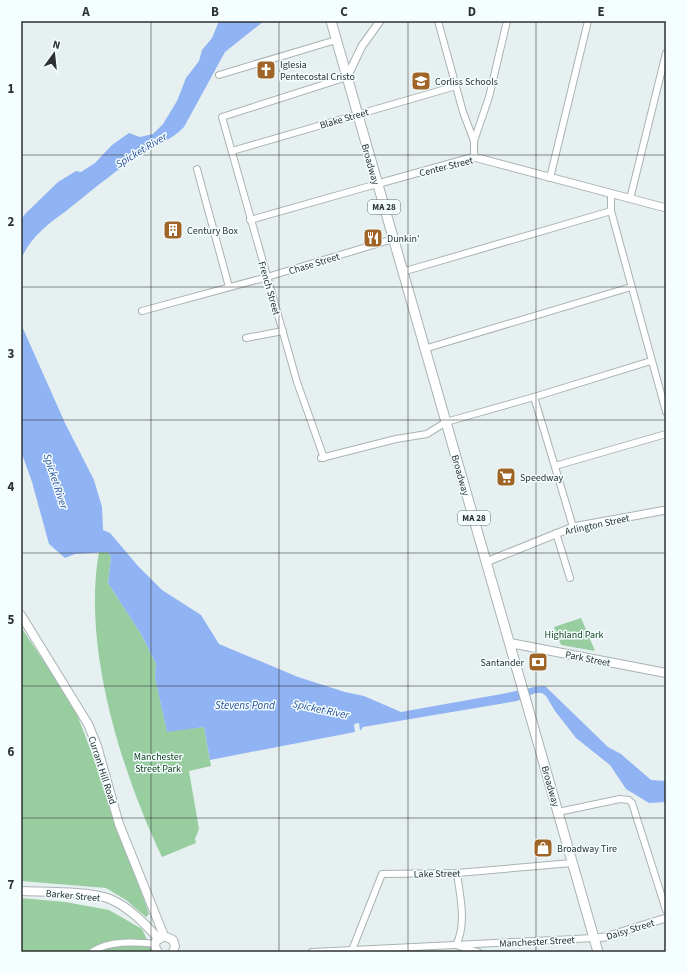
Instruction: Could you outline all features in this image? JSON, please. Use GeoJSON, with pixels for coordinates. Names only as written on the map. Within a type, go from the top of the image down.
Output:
{"type":"FeatureCollection","features":[{"type":"Feature","properties":{"kind":"main road","name":"Broadway"},"geometry":{"type":"LineString","coordinates":[[330,21],[598,952]]}},
{"type":"Feature","properties":{"kind":"main road","name":"Currant Hill Road"},"geometry":{"type":"LineString","coordinates":[[21,615],[88,724],[99,753],[119,824],[159,939]]}},
{"type":"Feature","properties":{"kind":"main road","name":"Park Street"},"geometry":{"type":"LineString","coordinates":[[510,643],[666,673]]}},
{"type":"Feature","properties":{"kind":"main road","name":"Barker Street"},"geometry":{"type":"LineString","coordinates":[[21,891],[97,895],[111,899],[146,925],[159,939]]}},
{"type":"Feature","properties":{"kind":"main road"},"geometry":{"type":"LineString","coordinates":[[158,952],[159,939],[173,940],[175,951]]}},
{"type":"Feature","properties":{"kind":"street"},"geometry":{"type":"LineString","coordinates":[[347,77],[362,46],[380,21]]}},
{"type":"Feature","properties":{"kind":"street"},"geometry":{"type":"LineString","coordinates":[[438,21],[456,86],[474,141],[474,157]]}},
{"type":"Feature","properties":{"kind":"street"},"geometry":{"type":"LineString","coordinates":[[474,141],[489,97],[507,21]]}},
{"type":"Feature","properties":{"kind":"street"},"geometry":{"type":"LineString","coordinates":[[550,178],[588,21]]}},
{"type":"Feature","properties":{"kind":"street"},"geometry":{"type":"LineString","coordinates":[[219,75],[336,40]]}},
{"type":"Feature","properties":{"kind":"street"},"geometry":{"type":"LineString","coordinates":[[630,199],[666,53]]}},
{"type":"Feature","properties":{"kind":"street","name":"French Street"},"geometry":{"type":"LineString","coordinates":[[347,77],[222,117],[250,220],[297,382],[322,458],[396,439],[427,434],[446,422]]}},
{"type":"Feature","properties":{"kind":"street","name":"Blake Street"},"geometry":{"type":"LineString","coordinates":[[232,151],[456,86]]}},
{"type":"Feature","properties":{"kind":"street","name":"Center Street"},"geometry":{"type":"LineString","coordinates":[[250,220],[474,157],[666,208]]}},
{"type":"Feature","properties":{"kind":"street"},"geometry":{"type":"LineString","coordinates":[[197,169],[229,287]]}},
{"type":"Feature","properties":{"kind":"street"},"geometry":{"type":"LineString","coordinates":[[612,194],[611,211],[651,361],[664,398],[666,412]]}},
{"type":"Feature","properties":{"kind":"street"},"geometry":{"type":"LineString","coordinates":[[402,272],[611,211]]}},
{"type":"Feature","properties":{"kind":"street","name":"Chase Street"},"geometry":{"type":"LineString","coordinates":[[142,311],[267,277],[393,239]]}},
{"type":"Feature","properties":{"kind":"street"},"geometry":{"type":"LineString","coordinates":[[424,349],[632,287]]}},
{"type":"Feature","properties":{"kind":"street"},"geometry":{"type":"LineString","coordinates":[[246,338],[283,331]]}},
{"type":"Feature","properties":{"kind":"street"},"geometry":{"type":"LineString","coordinates":[[446,422],[651,361]]}},
{"type":"Feature","properties":{"kind":"street"},"geometry":{"type":"LineString","coordinates":[[664,398],[666,389]]}},
{"type":"Feature","properties":{"kind":"street"},"geometry":{"type":"LineString","coordinates":[[534,397],[573,528]]}},
{"type":"Feature","properties":{"kind":"street"},"geometry":{"type":"LineString","coordinates":[[555,466],[666,434]]}},
{"type":"Feature","properties":{"kind":"street","name":"Arlington Street"},"geometry":{"type":"LineString","coordinates":[[486,562],[556,533],[573,528],[666,510]]}},
{"type":"Feature","properties":{"kind":"street"},"geometry":{"type":"LineString","coordinates":[[556,533],[570,578]]}},
{"type":"Feature","properties":{"kind":"street"},"geometry":{"type":"LineString","coordinates":[[558,812],[620,799],[629,800],[632,803],[666,910]]}},
{"type":"Feature","properties":{"kind":"street","name":"Lake Street"},"geometry":{"type":"LineString","coordinates":[[352,950],[382,874],[457,873],[572,863]]}},
{"type":"Feature","properties":{"kind":"street"},"geometry":{"type":"LineString","coordinates":[[456,945],[461,934],[462,916],[457,873]]}},
{"type":"Feature","properties":{"kind":"street","name":"Daisy Street"},"geometry":{"type":"LineString","coordinates":[[594,938],[605,937],[666,918]]}},
{"type":"Feature","properties":{"kind":"street","name":"Manchester Street"},"geometry":{"type":"LineString","coordinates":[[312,952],[398,950],[456,945],[594,938]]}},
{"type":"Feature","properties":{"kind":"street"},"geometry":{"type":"LineString","coordinates":[[92,952],[114,944],[159,939]]}},
{"type":"Feature","properties":{"kind":"street"},"geometry":{"type":"LineString","coordinates":[[456,945],[462,952]]}},
{"type":"Feature","properties":{"kind":"street"},"geometry":{"type":"LineString","coordinates":[[456,945],[478,952]]}},
{"type":"Feature","properties":{"kind":"green space","name":"Manchester Street Park"},"geometry":{"type":"Polygon","coordinates":[[[99,552],[108,552],[111,557],[108,583],[141,634],[156,664],[155,678],[167,731],[204,727],[211,766],[189,771],[199,829],[195,839],[196,843],[162,857],[132,786],[109,708],[101,667],[96,627],[95,589],[99,552]]]}},
{"type":"Feature","properties":{"kind":"green space","name":"Highland Park"},"geometry":{"type":"Polygon","coordinates":[[[581,618],[595,651],[561,645],[554,627],[581,618]]]}},
{"type":"Feature","properties":{"kind":"green space"},"geometry":{"type":"Polygon","coordinates":[[[21,627],[74,707],[95,761],[149,914],[146,917],[126,900],[106,888],[21,881],[21,627]]]}},
{"type":"Feature","properties":{"kind":"green space"},"geometry":{"type":"Polygon","coordinates":[[[21,898],[65,902],[109,910],[142,929],[153,952],[21,952],[21,898]]]}},
{"type":"Feature","properties":{"kind":"water","name":"Spicket River"},"geometry":{"type":"Polygon","coordinates":[[[219,21],[264,21],[225,52],[184,127],[179,132],[124,166],[52,221],[32,241],[21,259],[21,220],[25,214],[58,182],[76,171],[81,172],[95,163],[112,145],[129,133],[140,137],[153,134],[163,124],[177,101],[186,78],[199,61],[202,50],[212,38],[219,21]]]}},
{"type":"Feature","properties":{"kind":"water"},"geometry":{"type":"Polygon","coordinates":[[[21,324],[65,423],[94,480],[102,507],[103,530],[110,533],[138,566],[162,590],[201,615],[219,644],[298,677],[345,692],[364,696],[401,712],[545,686],[608,747],[621,754],[651,780],[666,781],[666,802],[649,803],[626,789],[610,765],[576,738],[555,711],[546,696],[542,693],[535,693],[517,701],[363,727],[360,731],[359,723],[354,724],[355,732],[210,760],[204,727],[167,732],[155,678],[156,664],[141,634],[108,583],[111,557],[108,552],[75,554],[65,558],[49,544],[32,482],[21,451],[21,324]]]}},
{"type":"Feature","properties":{"kind":"place","name":"Iglesia Pentecostal Cristo"},"geometry":{"type":"Point","coordinates":[266,70]}},
{"type":"Feature","properties":{"kind":"place","name":"Corliss Schools"},"geometry":{"type":"Point","coordinates":[421,81]}},
{"type":"Feature","properties":{"kind":"place","name":"Century Box"},"geometry":{"type":"Point","coordinates":[173,230]}},
{"type":"Feature","properties":{"kind":"place","name":"Dunkin'"},"geometry":{"type":"Point","coordinates":[373,238]}},
{"type":"Feature","properties":{"kind":"place","name":"Speedway"},"geometry":{"type":"Point","coordinates":[506,477]}},
{"type":"Feature","properties":{"kind":"place","name":"Santander"},"geometry":{"type":"Point","coordinates":[538,662]}},
{"type":"Feature","properties":{"kind":"place","name":"Broadway Tire"},"geometry":{"type":"Point","coordinates":[543,848]}},
{"type":"Feature","properties":{"kind":"water label","name":"Stevens Pond"},"geometry":{"type":"Point","coordinates":[245,705]}}]}
